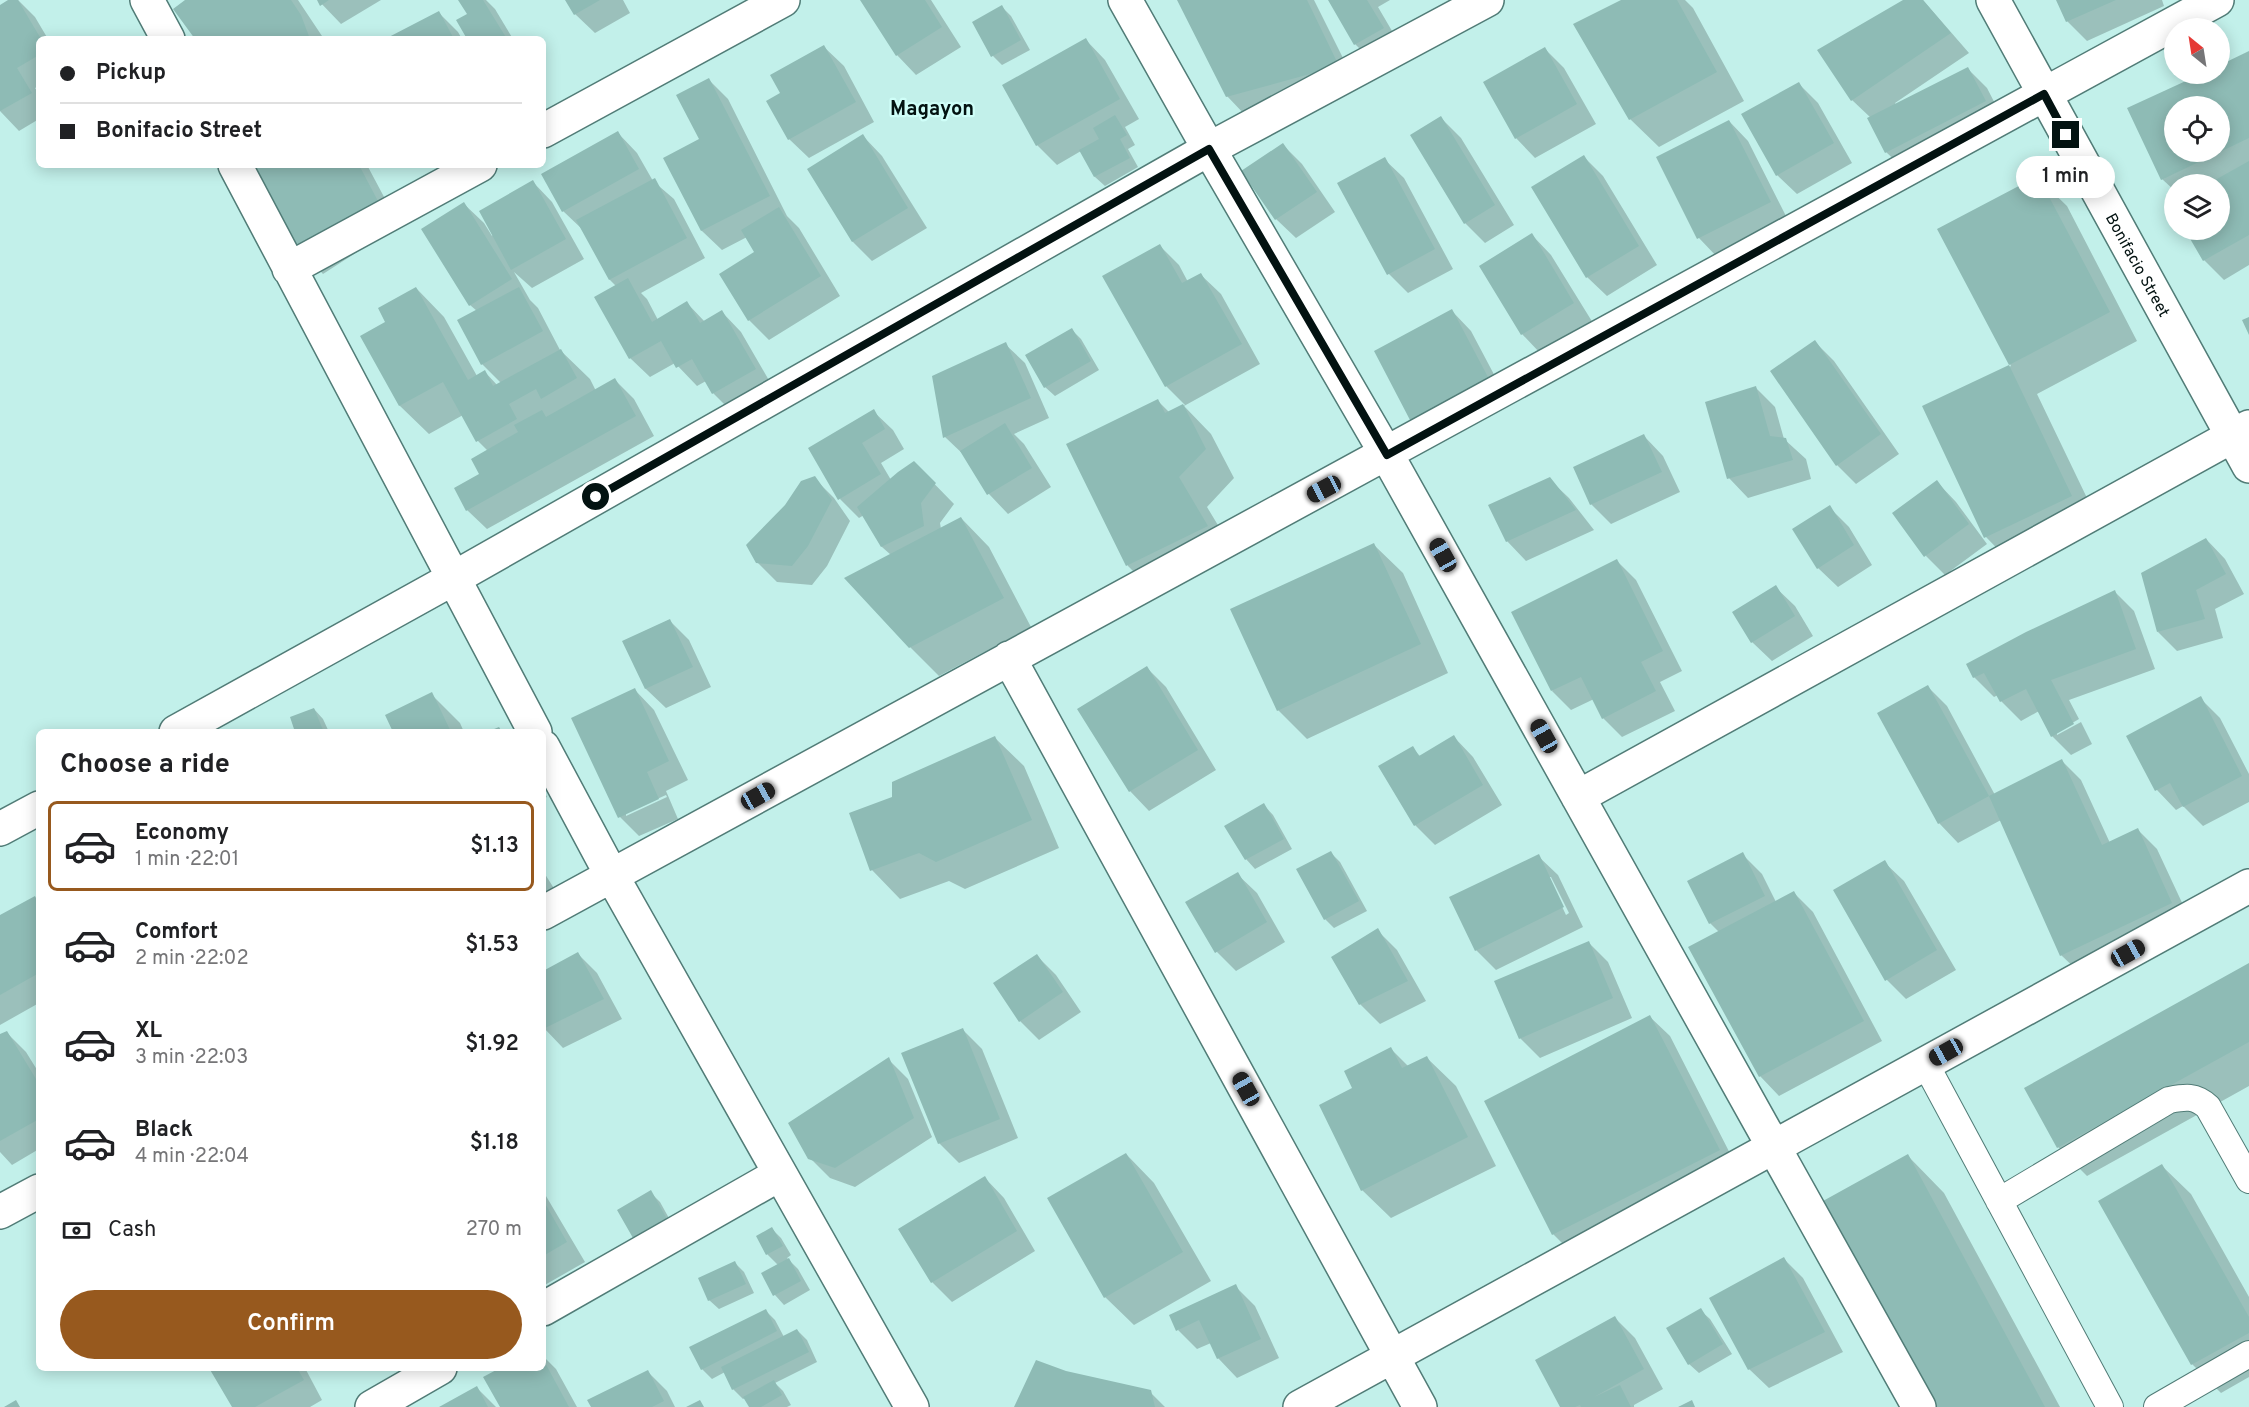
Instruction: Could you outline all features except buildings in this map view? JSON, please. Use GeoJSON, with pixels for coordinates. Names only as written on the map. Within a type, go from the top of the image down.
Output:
{"type":"FeatureCollection","features":[{"type":"Feature","properties":{"kind":"street"},"geometry":{"type":"LineString","coordinates":[[147,0],[166,36]]}},
{"type":"Feature","properties":{"kind":"street"},"geometry":{"type":"LineString","coordinates":[[546,128],[783,0]]}},
{"type":"Feature","properties":{"kind":"street"},"geometry":{"type":"LineString","coordinates":[[1125,0],[1387,455],[1919,1407]]}},
{"type":"Feature","properties":{"kind":"street"},"geometry":{"type":"LineString","coordinates":[[181,729],[454,578],[1209,149],[1487,0]]}},
{"type":"Feature","properties":{"kind":"street","name":"Bonifacio Street"},"geometry":{"type":"LineString","coordinates":[[1993,0],[2044,94],[2241,432],[2249,466]]}},
{"type":"Feature","properties":{"kind":"street"},"geometry":{"type":"LineString","coordinates":[[546,912],[2217,0]]}},
{"type":"Feature","properties":{"kind":"street"},"geometry":{"type":"LineString","coordinates":[[237,168],[533,729]]}},
{"type":"Feature","properties":{"kind":"street"},"geometry":{"type":"LineString","coordinates":[[290,268],[474,168]]}},
{"type":"Feature","properties":{"kind":"street"},"geometry":{"type":"LineString","coordinates":[[1578,797],[2241,432]]}},
{"type":"Feature","properties":{"kind":"street"},"geometry":{"type":"LineString","coordinates":[[1009,658],[1420,1407]]}},
{"type":"Feature","properties":{"kind":"street"},"geometry":{"type":"LineString","coordinates":[[546,753],[612,876],[912,1407]]}},
{"type":"Feature","properties":{"kind":"street"},"geometry":{"type":"LineString","coordinates":[[0,829],[36,810]]}},
{"type":"Feature","properties":{"kind":"street"},"geometry":{"type":"LineString","coordinates":[[1300,1407],[2249,886]]}},
{"type":"Feature","properties":{"kind":"street"},"geometry":{"type":"LineString","coordinates":[[546,1307],[780,1174]]}},
{"type":"Feature","properties":{"kind":"street"},"geometry":{"type":"LineString","coordinates":[[0,1212],[36,1193]]}},
{"type":"Feature","properties":{"kind":"street"},"geometry":{"type":"LineString","coordinates":[[372,1407],[435,1371]]}},
{"type":"Feature","properties":{"kind":"lane"},"geometry":{"type":"LineString","coordinates":[[1925,1064],[2110,1407]]}},
{"type":"Feature","properties":{"kind":"lane"},"geometry":{"type":"LineString","coordinates":[[1999,1201],[2169,1100],[2188,1096],[2200,1099],[2208,1107],[2249,1180]]}},
{"type":"Feature","properties":{"kind":"lane"},"geometry":{"type":"LineString","coordinates":[[2157,1407],[2249,1354]]}},
{"type":"Feature","properties":{"kind":"district","name":"Magayon"},"geometry":{"type":"Point","coordinates":[932,108]}},
{"type":"Feature","properties":{"kind":"route"},"geometry":{"type":"LineString","coordinates":[[596,497],[1209,149],[1387,455],[2044,94],[2066,135]]}}]}
